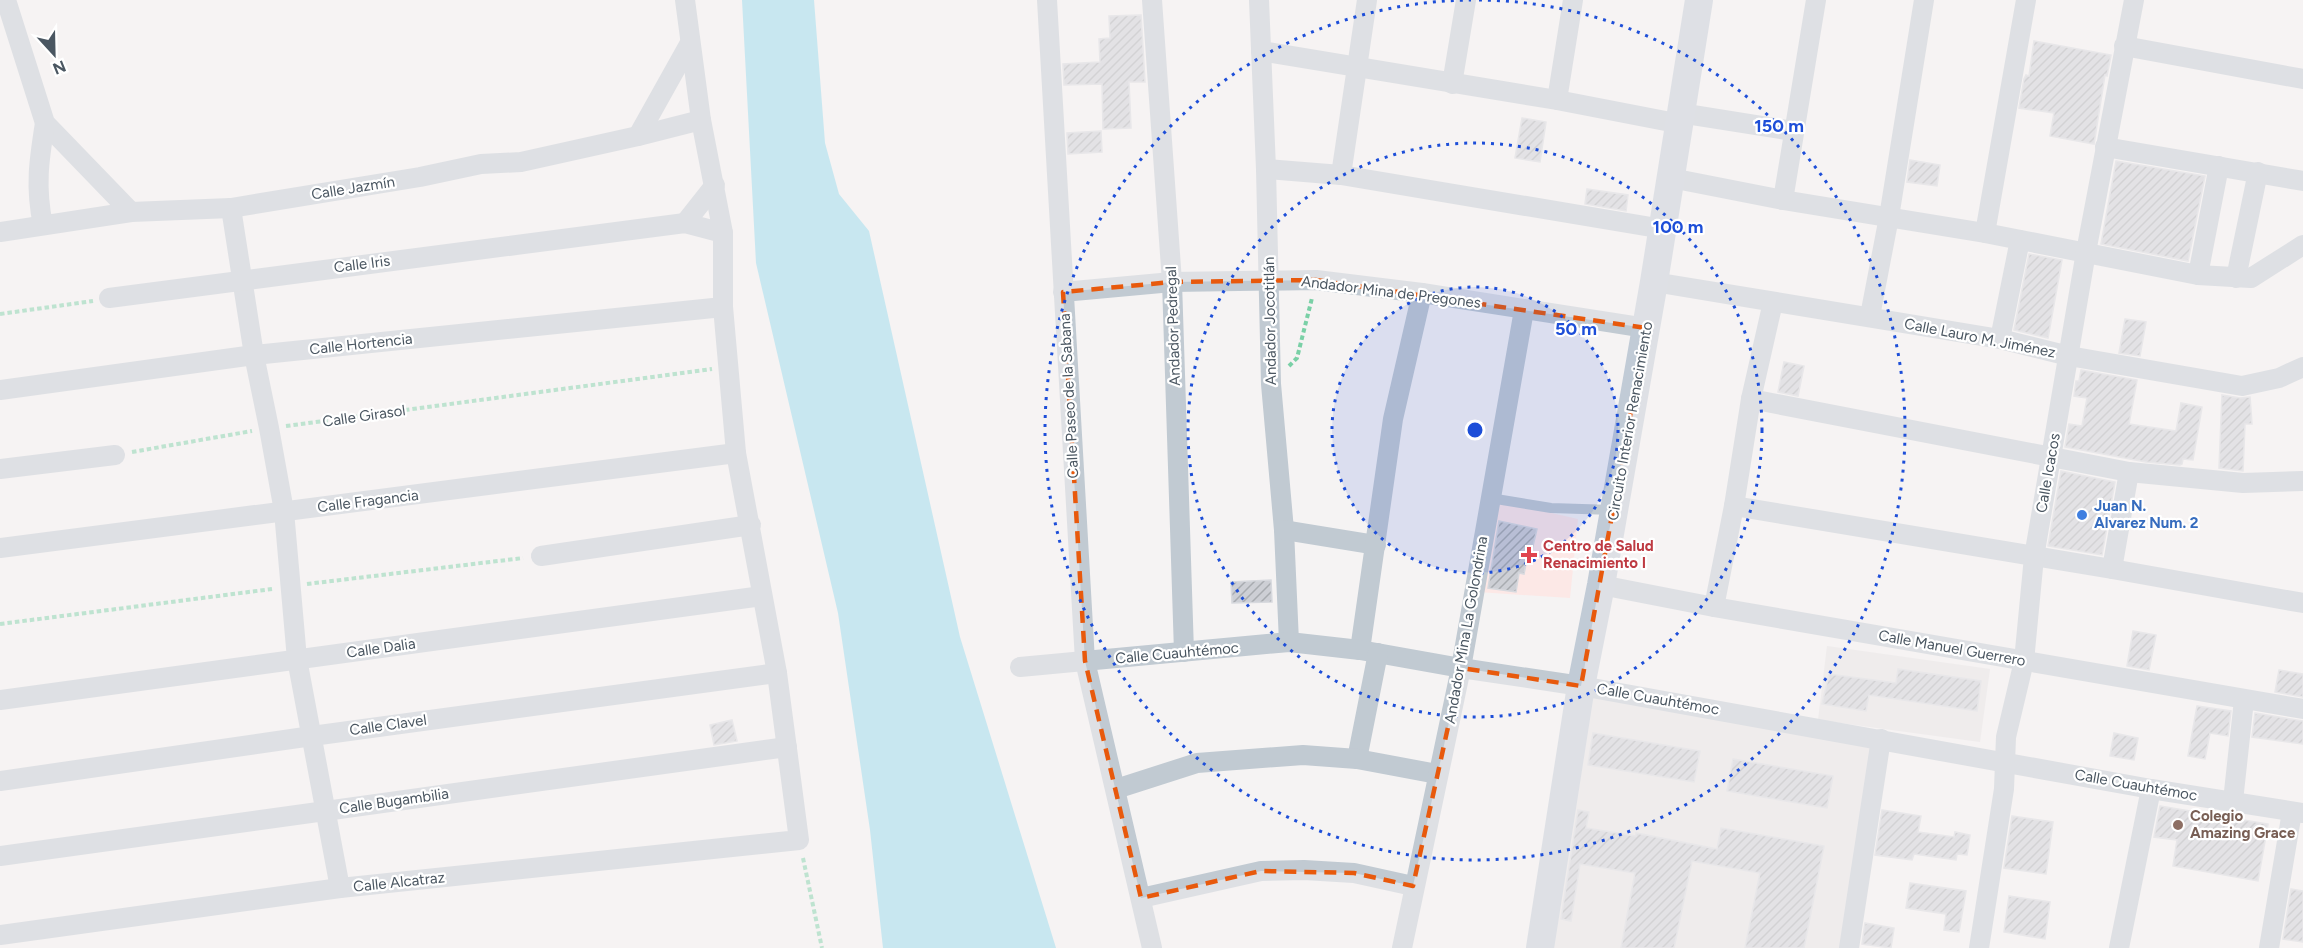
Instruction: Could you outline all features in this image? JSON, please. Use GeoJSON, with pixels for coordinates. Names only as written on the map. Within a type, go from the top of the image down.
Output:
{"type":"FeatureCollection","features":[{"type":"Feature","properties":{"kind":"main road","name":"Circuito Interior Renacimiento"},"geometry":{"type":"LineString","coordinates":[[1540,948],[1581,686],[1601,585],[1663,230],[1699,0]]}},
{"type":"Feature","properties":{"kind":"street"},"geometry":{"type":"LineString","coordinates":[[6,0],[45,123],[131,212]]}},
{"type":"Feature","properties":{"kind":"street"},"geometry":{"type":"LineString","coordinates":[[684,0],[701,120],[723,233],[723,307],[736,453],[777,673],[799,840]]}},
{"type":"Feature","properties":{"kind":"street","name":"Calle Paseo de la Sabana"},"geometry":{"type":"LineString","coordinates":[[1047,0],[1085,661],[1152,948]]}},
{"type":"Feature","properties":{"kind":"street","name":"Andador Pedregal"},"geometry":{"type":"LineString","coordinates":[[1152,0],[1172,282],[1184,652]]}},
{"type":"Feature","properties":{"kind":"street","name":"Andador Jocotitlán"},"geometry":{"type":"LineString","coordinates":[[1259,0],[1271,384],[1284,531],[1289,642]]}},
{"type":"Feature","properties":{"kind":"street"},"geometry":{"type":"LineString","coordinates":[[1341,175],[1367,0]]}},
{"type":"Feature","properties":{"kind":"street"},"geometry":{"type":"LineString","coordinates":[[1452,84],[1466,0]]}},
{"type":"Feature","properties":{"kind":"street"},"geometry":{"type":"LineString","coordinates":[[1557,100],[1573,0]]}},
{"type":"Feature","properties":{"kind":"street"},"geometry":{"type":"LineString","coordinates":[[1783,200],[1816,0]]}},
{"type":"Feature","properties":{"kind":"street"},"geometry":{"type":"LineString","coordinates":[[1870,316],[1889,217],[1924,0]]}},
{"type":"Feature","properties":{"kind":"street"},"geometry":{"type":"LineString","coordinates":[[1985,233],[2026,0]]}},
{"type":"Feature","properties":{"kind":"street","name":"Calle Icacos"},"geometry":{"type":"LineString","coordinates":[[1979,948],[2004,789],[2006,737],[2024,661],[2034,557],[2085,252],[2134,0]]}},
{"type":"Feature","properties":{"kind":"street"},"geometry":{"type":"LineString","coordinates":[[638,136],[690,43]]}},
{"type":"Feature","properties":{"kind":"street"},"geometry":{"type":"LineString","coordinates":[[2124,46],[2303,80]]}},
{"type":"Feature","properties":{"kind":"street"},"geometry":{"type":"LineString","coordinates":[[1261,51],[1452,84],[1680,119],[1793,131]]}},
{"type":"Feature","properties":{"kind":"street","name":"Calle Jazmín"},"geometry":{"type":"LineString","coordinates":[[0,232],[131,212],[231,208],[420,177],[481,164],[520,162],[701,120]]}},
{"type":"Feature","properties":{"kind":"street"},"geometry":{"type":"LineString","coordinates":[[43,225],[38,198],[38,166],[45,123]]}},
{"type":"Feature","properties":{"kind":"street"},"geometry":{"type":"LineString","coordinates":[[2105,147],[2303,181]]}},
{"type":"Feature","properties":{"kind":"street"},"geometry":{"type":"LineString","coordinates":[[2198,275],[2219,166]]}},
{"type":"Feature","properties":{"kind":"street"},"geometry":{"type":"LineString","coordinates":[[1266,169],[1341,175],[1663,230]]}},
{"type":"Feature","properties":{"kind":"street"},"geometry":{"type":"LineString","coordinates":[[2236,278],[2258,172]]}},
{"type":"Feature","properties":{"kind":"street"},"geometry":{"type":"LineString","coordinates":[[1671,178],[1783,200],[1985,233],[2198,275],[2251,278],[2303,245]]}},
{"type":"Feature","properties":{"kind":"street"},"geometry":{"type":"LineString","coordinates":[[686,223],[715,185]]}},
{"type":"Feature","properties":{"kind":"street"},"geometry":{"type":"LineString","coordinates":[[231,208],[254,355],[284,512],[297,659],[340,888]]}},
{"type":"Feature","properties":{"kind":"street","name":"Calle Iris"},"geometry":{"type":"LineString","coordinates":[[108,298],[686,223],[723,233]]}},
{"type":"Feature","properties":{"kind":"street"},"geometry":{"type":"LineString","coordinates":[[2000,339],[2020,240]]}},
{"type":"Feature","properties":{"kind":"street","name":"Andador Mina de Pregones"},"geometry":{"type":"LineString","coordinates":[[1063,292],[1172,282],[1316,280],[1422,293],[1646,328]]}},
{"type":"Feature","properties":{"kind":"street","name":"Calle Lauro M. Jiménez"},"geometry":{"type":"LineString","coordinates":[[1654,282],[1870,316],[2000,339],[2069,356],[2242,386],[2279,378],[2303,366]]}},
{"type":"Feature","properties":{"kind":"street"},"geometry":{"type":"LineString","coordinates":[[1357,759],[1369,652],[1376,545],[1393,419],[1422,293]]}},
{"type":"Feature","properties":{"kind":"street"},"geometry":{"type":"LineString","coordinates":[[1714,607],[1734,506],[1751,399],[1773,302]]}},
{"type":"Feature","properties":{"kind":"street","name":"Calle Hortencia"},"geometry":{"type":"LineString","coordinates":[[0,390],[254,355],[723,307]]}},
{"type":"Feature","properties":{"kind":"street","name":"Andador Mina La Golondrina"},"geometry":{"type":"LineString","coordinates":[[1402,948],[1413,886],[1461,668],[1524,310]]}},
{"type":"Feature","properties":{"kind":"street"},"geometry":{"type":"LineString","coordinates":[[1751,399],[2129,472],[2243,483],[2303,482]]}},
{"type":"Feature","properties":{"kind":"street","name":"Calle Fragancia"},"geometry":{"type":"LineString","coordinates":[[0,548],[736,453]]}},
{"type":"Feature","properties":{"kind":"street"},"geometry":{"type":"LineString","coordinates":[[0,469],[115,455]]}},
{"type":"Feature","properties":{"kind":"street"},"geometry":{"type":"LineString","coordinates":[[2112,569],[2129,472]]}},
{"type":"Feature","properties":{"kind":"street"},"geometry":{"type":"LineString","coordinates":[[1734,506],[2303,603]]}},
{"type":"Feature","properties":{"kind":"street"},"geometry":{"type":"LineString","coordinates":[[541,556],[751,525]]}},
{"type":"Feature","properties":{"kind":"street"},"geometry":{"type":"LineString","coordinates":[[1284,531],[1376,545]]}},
{"type":"Feature","properties":{"kind":"street","name":"Calle Manuel Guerrero"},"geometry":{"type":"LineString","coordinates":[[1601,585],[1714,607],[2303,709]]}},
{"type":"Feature","properties":{"kind":"street","name":"Calle Dalia"},"geometry":{"type":"LineString","coordinates":[[0,700],[762,596]]}},
{"type":"Feature","properties":{"kind":"street","name":"Calle Cuauhtémoc"},"geometry":{"type":"LineString","coordinates":[[1020,667],[1289,642],[1369,652],[1581,686],[2151,789],[2297,812]]}},
{"type":"Feature","properties":{"kind":"street","name":"Calle Clavel"},"geometry":{"type":"LineString","coordinates":[[0,781],[777,673]]}},
{"type":"Feature","properties":{"kind":"street"},"geometry":{"type":"LineString","coordinates":[[2233,801],[2244,700]]}},
{"type":"Feature","properties":{"kind":"street"},"geometry":{"type":"LineString","coordinates":[[1849,948],[1881,739]]}},
{"type":"Feature","properties":{"kind":"street","name":"Calle Bugambilia"},"geometry":{"type":"LineString","coordinates":[[0,856],[787,747]]}},
{"type":"Feature","properties":{"kind":"street"},"geometry":{"type":"LineString","coordinates":[[1116,789],[1197,763],[1303,755],[1357,759],[1437,774]]}},
{"type":"Feature","properties":{"kind":"street"},"geometry":{"type":"LineString","coordinates":[[2119,948],[2151,789]]}},
{"type":"Feature","properties":{"kind":"street"},"geometry":{"type":"LineString","coordinates":[[2269,948],[2297,812]]}},
{"type":"Feature","properties":{"kind":"street","name":"Calle Alcatraz"},"geometry":{"type":"LineString","coordinates":[[0,935],[340,888],[799,840]]}},
{"type":"Feature","properties":{"kind":"street"},"geometry":{"type":"LineString","coordinates":[[1141,898],[1261,871],[1304,870],[1354,873],[1413,886]]}},
{"type":"Feature","properties":{"kind":"lane"},"geometry":{"type":"LineString","coordinates":[[1490,498],[1551,508],[1614,510]]}},
{"type":"Feature","properties":{"kind":"path"},"geometry":{"type":"LineString","coordinates":[[1271,384],[1297,358],[1316,280]]}},
{"type":"Feature","properties":{"kind":"path"},"geometry":{"type":"LineString","coordinates":[[0,314],[108,298]]}},
{"type":"Feature","properties":{"kind":"path","name":"Calle Girasol"},"geometry":{"type":"LineString","coordinates":[[115,455],[269,428],[728,366]]}},
{"type":"Feature","properties":{"kind":"path"},"geometry":{"type":"LineString","coordinates":[[799,840],[822,948]]}},
{"type":"Feature","properties":{"kind":"highlighted area"},"geometry":{"type":"Polygon","coordinates":[[[1316,280],[1646,328],[1581,686],[1461,668],[1413,886],[1354,873],[1261,871],[1141,898],[1085,661],[1063,292],[1172,282],[1316,280]]]}},
{"type":"Feature","properties":{"kind":"shaded area","name":"Centro de Salud Renacimiento I"},"geometry":{"type":"Polygon","coordinates":[[[1494,500],[1578,519],[1570,598],[1478,592],[1494,500]]]}},
{"type":"Feature","properties":{"kind":"shaded area"},"geometry":{"type":"Polygon","coordinates":[[[1827,646],[1990,669],[1980,742],[1818,720],[1827,646]]]}},
{"type":"Feature","properties":{"kind":"shaded area"},"geometry":{"type":"Polygon","coordinates":[[[1588,693],[1871,747],[1843,948],[1549,948],[1588,693]]]}},
{"type":"Feature","properties":{"kind":"water"},"geometry":{"type":"Polygon","coordinates":[[[742,0],[814,0],[825,143],[839,194],[869,231],[960,637],[1056,948],[883,948],[870,830],[838,613],[756,263],[742,0]]]}},
{"type":"Feature","properties":{"kind":"building"},"geometry":{"type":"Polygon","coordinates":[[[1141,15],[1145,82],[1129,82],[1131,128],[1103,129],[1102,84],[1064,85],[1063,64],[1100,62],[1099,39],[1110,38],[1109,16],[1141,15]]]}},
{"type":"Feature","properties":{"kind":"building"},"geometry":{"type":"Polygon","coordinates":[[[2034,41],[2111,55],[2107,76],[2105,75],[2094,144],[2050,136],[2054,113],[2019,108],[2024,79],[2026,75],[2029,76],[2034,41]]]}},
{"type":"Feature","properties":{"kind":"building"},"geometry":{"type":"Polygon","coordinates":[[[1522,118],[1546,122],[1540,162],[1515,158],[1522,118]]]}},
{"type":"Feature","properties":{"kind":"building"},"geometry":{"type":"Polygon","coordinates":[[[1101,131],[1102,152],[1068,154],[1067,133],[1101,131]]]}},
{"type":"Feature","properties":{"kind":"building"},"geometry":{"type":"Polygon","coordinates":[[[1910,160],[1940,165],[1937,186],[1907,182],[1910,160]]]}},
{"type":"Feature","properties":{"kind":"building"},"geometry":{"type":"Polygon","coordinates":[[[2116,161],[2205,176],[2188,261],[2101,244],[2116,161]]]}},
{"type":"Feature","properties":{"kind":"building"},"geometry":{"type":"Polygon","coordinates":[[[1587,189],[1628,195],[1626,211],[1585,204],[1587,189]]]}},
{"type":"Feature","properties":{"kind":"building"},"geometry":{"type":"Polygon","coordinates":[[[2029,254],[2062,260],[2048,338],[2014,330],[2029,254]]]}},
{"type":"Feature","properties":{"kind":"building"},"geometry":{"type":"Polygon","coordinates":[[[2125,319],[2146,322],[2140,356],[2119,353],[2125,319]]]}},
{"type":"Feature","properties":{"kind":"building"},"geometry":{"type":"Polygon","coordinates":[[[1784,362],[1804,366],[1798,396],[1778,392],[1784,362]]]}},
{"type":"Feature","properties":{"kind":"building"},"geometry":{"type":"Polygon","coordinates":[[[2081,370],[2137,380],[2129,424],[2176,431],[2181,403],[2202,407],[2193,460],[2183,459],[2180,465],[2146,462],[2065,447],[2069,424],[2082,426],[2087,398],[2074,396],[2076,381],[2079,381],[2081,370]]]}},
{"type":"Feature","properties":{"kind":"building"},"geometry":{"type":"Polygon","coordinates":[[[2222,395],[2250,397],[2252,424],[2245,424],[2243,471],[2219,468],[2222,395]]]}},
{"type":"Feature","properties":{"kind":"building","name":"Juan N. Alvarez Num. 2"},"geometry":{"type":"Polygon","coordinates":[[[2061,471],[2115,482],[2102,555],[2048,546],[2061,471]]]}},
{"type":"Feature","properties":{"kind":"building"},"geometry":{"type":"Polygon","coordinates":[[[1499,521],[1537,529],[1532,550],[1529,549],[1524,574],[1519,573],[1516,592],[1488,588],[1499,521]]]}},
{"type":"Feature","properties":{"kind":"building"},"geometry":{"type":"Polygon","coordinates":[[[1271,580],[1272,602],[1232,603],[1231,582],[1271,580]]]}},
{"type":"Feature","properties":{"kind":"building"},"geometry":{"type":"Polygon","coordinates":[[[2133,631],[2156,635],[2149,670],[2127,666],[2133,631]]]}},
{"type":"Feature","properties":{"kind":"building"},"geometry":{"type":"Polygon","coordinates":[[[1898,669],[1981,681],[1977,711],[1869,695],[1866,711],[1822,704],[1829,674],[1896,683],[1898,669]]]}},
{"type":"Feature","properties":{"kind":"building"},"geometry":{"type":"Polygon","coordinates":[[[2279,670],[2303,674],[2303,697],[2275,692],[2279,670]]]}},
{"type":"Feature","properties":{"kind":"building"},"geometry":{"type":"Polygon","coordinates":[[[2197,706],[2231,711],[2228,736],[2210,733],[2205,759],[2188,756],[2197,706]]]}},
{"type":"Feature","properties":{"kind":"building"},"geometry":{"type":"Polygon","coordinates":[[[2255,713],[2303,721],[2303,744],[2252,737],[2255,713]]]}},
{"type":"Feature","properties":{"kind":"building"},"geometry":{"type":"Polygon","coordinates":[[[732,720],[737,741],[714,745],[710,725],[732,720]]]}},
{"type":"Feature","properties":{"kind":"building"},"geometry":{"type":"Polygon","coordinates":[[[1593,733],[1700,751],[1694,782],[1588,765],[1593,733]]]}},
{"type":"Feature","properties":{"kind":"building"},"geometry":{"type":"Polygon","coordinates":[[[2114,733],[2138,738],[2134,760],[2110,756],[2114,733]]]}},
{"type":"Feature","properties":{"kind":"building"},"geometry":{"type":"Polygon","coordinates":[[[1733,759],[1833,776],[1827,808],[1727,791],[1733,759]]]}},
{"type":"Feature","properties":{"kind":"building"},"geometry":{"type":"Polygon","coordinates":[[[2160,806],[2268,824],[2258,881],[2173,866],[2177,840],[2154,837],[2160,806]]]}},
{"type":"Feature","properties":{"kind":"building"},"geometry":{"type":"Polygon","coordinates":[[[1578,810],[1589,812],[1586,828],[1636,836],[1636,833],[1717,849],[1721,828],[1824,846],[1804,948],[1745,948],[1760,873],[1692,861],[1674,948],[1621,948],[1635,873],[1580,864],[1571,921],[1561,919],[1578,810]]]}},
{"type":"Feature","properties":{"kind":"building"},"geometry":{"type":"Polygon","coordinates":[[[1882,810],[1921,816],[1918,832],[1954,837],[1955,832],[1970,835],[1967,855],[1957,854],[1956,860],[1914,854],[1912,860],[1875,855],[1882,810]]]}},
{"type":"Feature","properties":{"kind":"building"},"geometry":{"type":"Polygon","coordinates":[[[2012,816],[2053,822],[2046,874],[2004,868],[2012,816]]]}},
{"type":"Feature","properties":{"kind":"building"},"geometry":{"type":"Polygon","coordinates":[[[1910,883],[1966,891],[1959,932],[1944,930],[1946,914],[1906,908],[1910,883]]]}},
{"type":"Feature","properties":{"kind":"building"},"geometry":{"type":"Polygon","coordinates":[[[2291,889],[2303,891],[2303,942],[2283,939],[2291,889]]]}},
{"type":"Feature","properties":{"kind":"building"},"geometry":{"type":"Polygon","coordinates":[[[2009,896],[2050,902],[2045,939],[2004,932],[2009,896]]]}},
{"type":"Feature","properties":{"kind":"building"},"geometry":{"type":"Polygon","coordinates":[[[1865,923],[1894,928],[1891,948],[1862,944],[1865,923]]]}},
{"type":"Feature","properties":{"kind":"place","name":"Juan N. Alvarez Num. 2"},"geometry":{"type":"Point","coordinates":[2082,515]}},
{"type":"Feature","properties":{"kind":"place","name":"Centro de Salud Renacimiento I"},"geometry":{"type":"Point","coordinates":[1529,555]}},
{"type":"Feature","properties":{"kind":"place","name":"Colegio Amazing Grace"},"geometry":{"type":"Point","coordinates":[2178,825]}}]}
